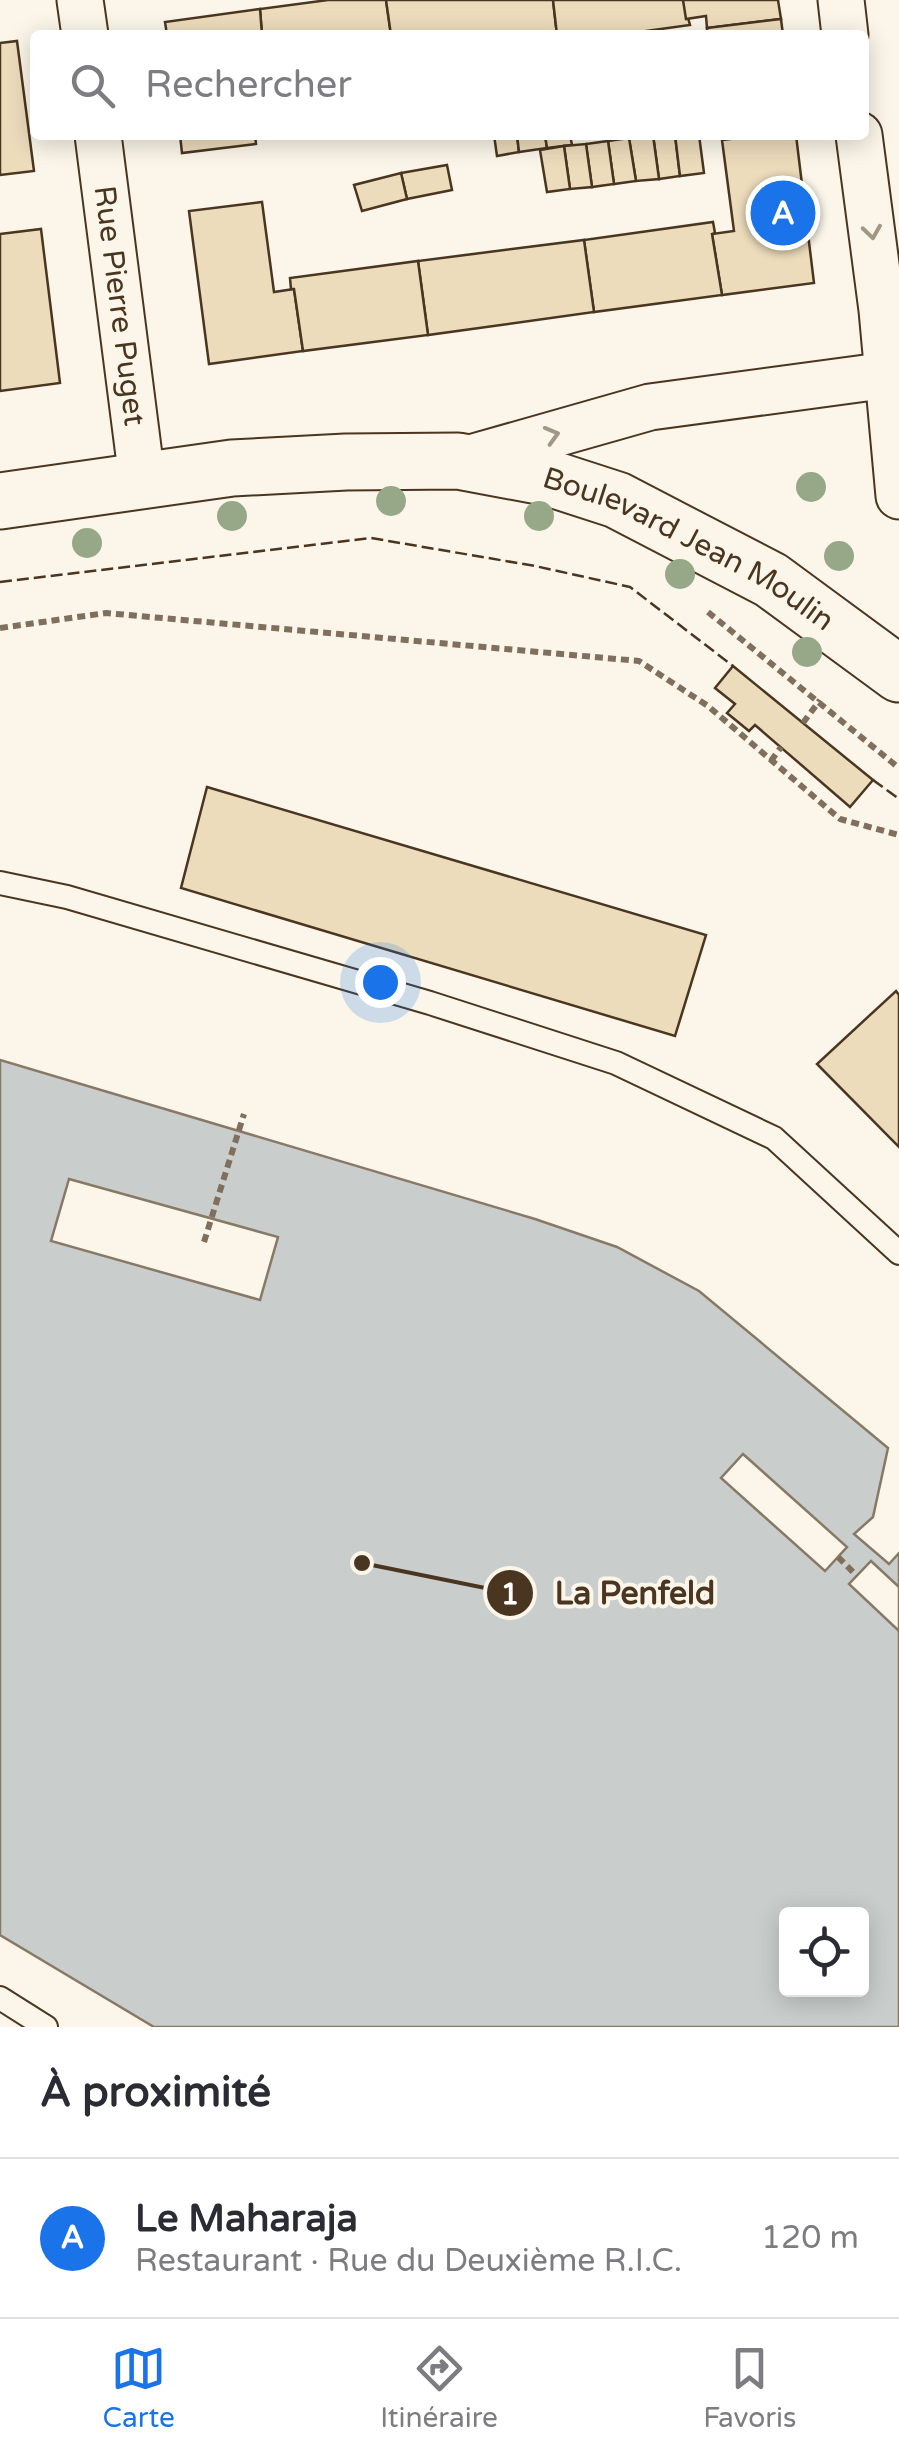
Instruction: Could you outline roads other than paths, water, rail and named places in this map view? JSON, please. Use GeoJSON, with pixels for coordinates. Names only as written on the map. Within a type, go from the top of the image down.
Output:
{"type":"FeatureCollection","features":[{"type":"Feature","properties":{"kind":"street"},"geometry":{"type":"LineString","coordinates":[[80,0],[84,30]]}},
{"type":"Feature","properties":{"kind":"street"},"geometry":{"type":"LineString","coordinates":[[841,0],[844,30]]}},
{"type":"Feature","properties":{"kind":"street","name":"Rue Pierre Puget"},"geometry":{"type":"LineString","coordinates":[[99,140],[142,479]]}},
{"type":"Feature","properties":{"kind":"street"},"geometry":{"type":"LineString","coordinates":[[860,140],[891,315],[888,374],[899,496]]}},
{"type":"Feature","properties":{"kind":"street","name":"Boulevard Jean Moulin"},"geometry":{"type":"LineString","coordinates":[[458,461],[650,408],[888,374]]}},
{"type":"Feature","properties":{"kind":"street","name":"Boulevard Jean Moulin"},"geometry":{"type":"LineString","coordinates":[[0,501],[232,468],[458,461],[549,478],[617,500],[771,580],[898,664]]}},
{"type":"Feature","properties":{"kind":"lane"},"geometry":{"type":"LineString","coordinates":[[0,883],[67,897],[410,997],[616,1064],[774,1138],[899,1253]]}},
{"type":"Feature","properties":{"kind":"lane"},"geometry":{"type":"LineString","coordinates":[[0,1998],[46,2027]]}},
{"type":"Feature","properties":{"kind":"place","name":"Le Maharaja"},"geometry":{"type":"Point","coordinates":[783,213]}},
{"type":"Feature","properties":{"kind":"place","name":"La Penfeld"},"geometry":{"type":"Point","coordinates":[362,1563]}}]}
